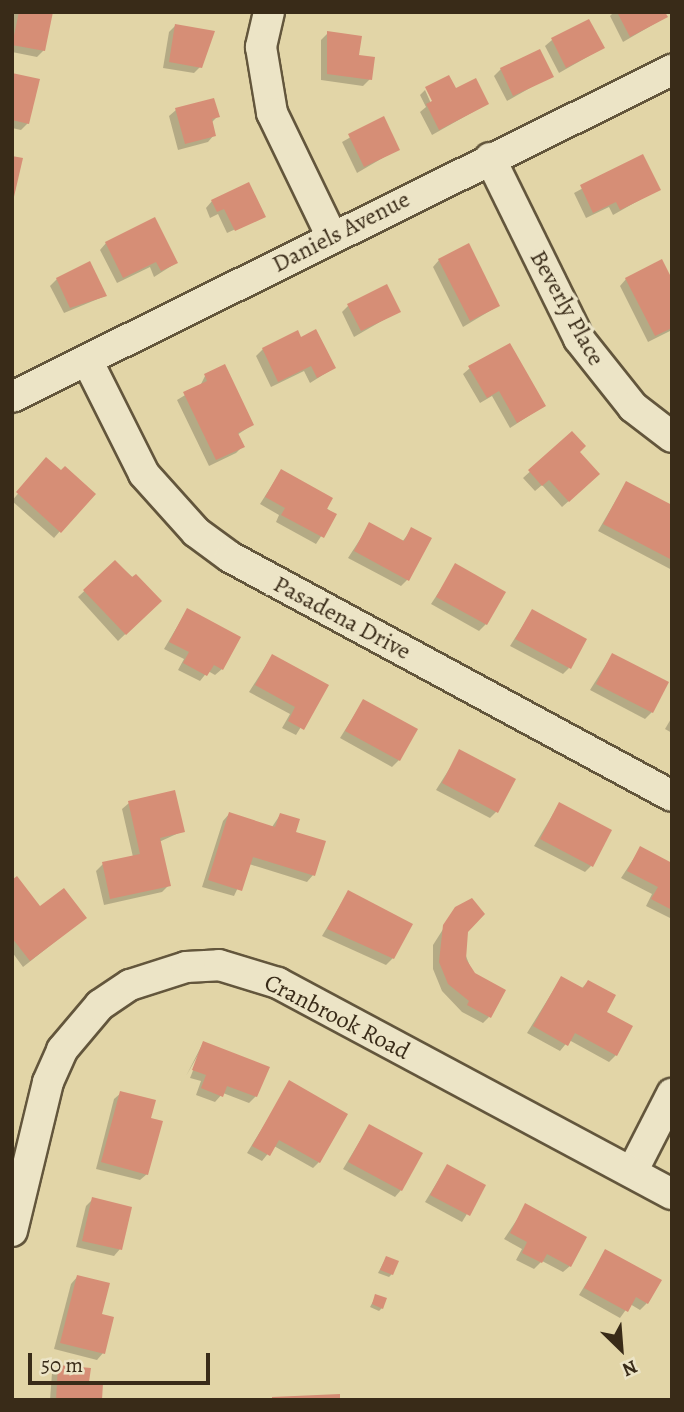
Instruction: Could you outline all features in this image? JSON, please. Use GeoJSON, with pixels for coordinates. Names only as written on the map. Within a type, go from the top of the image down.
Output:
{"type":"FeatureCollection","features":[{"type":"Feature","properties":{"kind":"street"},"geometry":{"type":"LineString","coordinates":[[268,12],[261,47],[272,113],[332,237]]}},
{"type":"Feature","properties":{"kind":"street","name":"Daniels Avenue"},"geometry":{"type":"LineString","coordinates":[[12,397],[672,70]]}},
{"type":"Feature","properties":{"kind":"street","name":"Beverly Place"},"geometry":{"type":"LineString","coordinates":[[490,158],[579,338],[632,407],[672,437]]}},
{"type":"Feature","properties":{"kind":"street","name":"Pasadena Drive"},"geometry":{"type":"LineString","coordinates":[[87,360],[144,474],[196,532],[230,557],[672,796]]}},
{"type":"Feature","properties":{"kind":"street","name":"Cranbrook Road"},"geometry":{"type":"LineString","coordinates":[[12,1231],[48,1082],[62,1050],[100,1005],[130,985],[186,967],[219,965],[278,983],[672,1194]]}},
{"type":"Feature","properties":{"kind":"street"},"geometry":{"type":"LineString","coordinates":[[632,1172],[672,1094]]}},
{"type":"Feature","properties":{"kind":"building"},"geometry":{"type":"Polygon","coordinates":[[[19,12],[53,12],[45,51],[12,45],[19,12]]]}},
{"type":"Feature","properties":{"kind":"building"},"geometry":{"type":"Polygon","coordinates":[[[617,12],[665,12],[668,17],[630,37],[617,12]]]}},
{"type":"Feature","properties":{"kind":"building"},"geometry":{"type":"Polygon","coordinates":[[[589,19],[605,48],[566,68],[551,38],[589,19]]]}},
{"type":"Feature","properties":{"kind":"building"},"geometry":{"type":"Polygon","coordinates":[[[175,24],[215,31],[202,68],[169,62],[175,24]]]}},
{"type":"Feature","properties":{"kind":"building"},"geometry":{"type":"Polygon","coordinates":[[[327,31],[362,36],[359,55],[375,57],[372,80],[327,74],[327,31]]]}},
{"type":"Feature","properties":{"kind":"building"},"geometry":{"type":"Polygon","coordinates":[[[540,49],[554,77],[513,96],[500,68],[540,49]]]}},
{"type":"Feature","properties":{"kind":"building"},"geometry":{"type":"Polygon","coordinates":[[[12,73],[40,79],[29,124],[12,120],[12,73]]]}},
{"type":"Feature","properties":{"kind":"building"},"geometry":{"type":"Polygon","coordinates":[[[449,75],[456,88],[476,78],[489,104],[439,130],[426,104],[432,101],[425,87],[449,75]]]}},
{"type":"Feature","properties":{"kind":"building"},"geometry":{"type":"Polygon","coordinates":[[[214,98],[220,117],[212,119],[216,136],[185,144],[175,108],[214,98]]]}},
{"type":"Feature","properties":{"kind":"building"},"geometry":{"type":"Polygon","coordinates":[[[384,116],[400,150],[364,167],[348,134],[384,116]]]}},
{"type":"Feature","properties":{"kind":"building"},"geometry":{"type":"Polygon","coordinates":[[[643,154],[661,190],[620,210],[616,202],[593,213],[580,185],[643,154]]]}},
{"type":"Feature","properties":{"kind":"building"},"geometry":{"type":"Polygon","coordinates":[[[12,156],[23,158],[13,201],[12,201],[12,156]]]}},
{"type":"Feature","properties":{"kind":"building"},"geometry":{"type":"Polygon","coordinates":[[[249,182],[266,217],[235,231],[224,209],[217,212],[211,200],[249,182]]]}},
{"type":"Feature","properties":{"kind":"building"},"geometry":{"type":"Polygon","coordinates":[[[155,217],[178,263],[161,271],[156,262],[123,278],[105,242],[155,217]]]}},
{"type":"Feature","properties":{"kind":"building"},"geometry":{"type":"Polygon","coordinates":[[[469,243],[500,306],[470,321],[438,259],[469,243]]]}},
{"type":"Feature","properties":{"kind":"building"},"geometry":{"type":"Polygon","coordinates":[[[662,259],[672,279],[672,328],[655,336],[625,278],[662,259]]]}},
{"type":"Feature","properties":{"kind":"building"},"geometry":{"type":"Polygon","coordinates":[[[90,261],[107,296],[70,308],[56,278],[90,261]]]}},
{"type":"Feature","properties":{"kind":"building"},"geometry":{"type":"Polygon","coordinates":[[[387,284],[401,312],[361,331],[347,304],[387,284]]]}},
{"type":"Feature","properties":{"kind":"building"},"geometry":{"type":"Polygon","coordinates":[[[316,329],[336,368],[317,378],[311,366],[278,382],[262,348],[298,330],[301,337],[316,329]]]}},
{"type":"Feature","properties":{"kind":"building"},"geometry":{"type":"Polygon","coordinates":[[[510,343],[546,406],[517,423],[499,391],[487,398],[468,366],[510,343]]]}},
{"type":"Feature","properties":{"kind":"building"},"geometry":{"type":"Polygon","coordinates":[[[225,364],[254,425],[238,433],[245,447],[216,460],[183,392],[207,381],[204,374],[225,364]]]}},
{"type":"Feature","properties":{"kind":"building"},"geometry":{"type":"Polygon","coordinates":[[[572,431],[586,446],[580,452],[600,474],[569,502],[549,480],[542,486],[528,470],[572,431]]]}},
{"type":"Feature","properties":{"kind":"building"},"geometry":{"type":"Polygon","coordinates":[[[46,457],[61,470],[65,466],[96,494],[61,533],[16,492],[46,457]]]}},
{"type":"Feature","properties":{"kind":"building"},"geometry":{"type":"Polygon","coordinates":[[[281,469],[333,498],[327,509],[337,514],[324,538],[281,515],[285,508],[265,497],[281,469]]]}},
{"type":"Feature","properties":{"kind":"building"},"geometry":{"type":"Polygon","coordinates":[[[626,481],[672,505],[672,560],[603,524],[626,481]]]}},
{"type":"Feature","properties":{"kind":"building"},"geometry":{"type":"Polygon","coordinates":[[[369,522],[404,541],[411,527],[432,538],[409,581],[354,551],[369,522]]]}},
{"type":"Feature","properties":{"kind":"building"},"geometry":{"type":"Polygon","coordinates":[[[115,560],[132,577],[136,574],[162,601],[126,635],[83,590],[115,560]]]}},
{"type":"Feature","properties":{"kind":"building"},"geometry":{"type":"Polygon","coordinates":[[[455,563],[506,592],[487,625],[436,597],[455,563]]]}},
{"type":"Feature","properties":{"kind":"building"},"geometry":{"type":"Polygon","coordinates":[[[187,608],[241,637],[223,670],[214,665],[207,676],[183,663],[189,652],[169,642],[187,608]]]}},
{"type":"Feature","properties":{"kind":"building"},"geometry":{"type":"Polygon","coordinates":[[[532,609],[587,639],[571,669],[515,639],[532,609]]]}},
{"type":"Feature","properties":{"kind":"building"},"geometry":{"type":"Polygon","coordinates":[[[612,653],[669,682],[653,713],[596,684],[612,653]]]}},
{"type":"Feature","properties":{"kind":"building"},"geometry":{"type":"Polygon","coordinates":[[[272,654],[329,685],[304,730],[288,721],[295,707],[255,685],[272,654]]]}},
{"type":"Feature","properties":{"kind":"building"},"geometry":{"type":"Polygon","coordinates":[[[363,699],[418,729],[400,761],[345,731],[363,699]]]}},
{"type":"Feature","properties":{"kind":"building"},"geometry":{"type":"Polygon","coordinates":[[[459,749],[516,779],[498,813],[442,783],[459,749]]]}},
{"type":"Feature","properties":{"kind":"building"},"geometry":{"type":"Polygon","coordinates":[[[175,790],[185,832],[160,838],[171,886],[110,899],[102,862],[140,854],[128,801],[175,790]]]}},
{"type":"Feature","properties":{"kind":"building"},"geometry":{"type":"Polygon","coordinates":[[[559,802],[612,830],[593,867],[540,839],[559,802]]]}},
{"type":"Feature","properties":{"kind":"building"},"geometry":{"type":"Polygon","coordinates":[[[229,812],[275,827],[280,813],[300,819],[296,832],[326,841],[315,876],[253,857],[242,891],[208,880],[229,812]]]}},
{"type":"Feature","properties":{"kind":"building"},"geometry":{"type":"Polygon","coordinates":[[[640,846],[672,863],[672,910],[651,899],[658,887],[627,871],[640,846]]]}},
{"type":"Feature","properties":{"kind":"building"},"geometry":{"type":"Polygon","coordinates":[[[17,876],[40,906],[64,888],[87,918],[30,961],[12,938],[12,880],[17,876]]]}},
{"type":"Feature","properties":{"kind":"building"},"geometry":{"type":"Polygon","coordinates":[[[348,890],[413,924],[394,959],[327,929],[348,890]]]}},
{"type":"Feature","properties":{"kind":"building"},"geometry":{"type":"Polygon","coordinates":[[[472,898],[485,914],[468,932],[466,959],[475,973],[506,990],[491,1018],[467,1005],[469,1001],[448,984],[439,962],[443,925],[455,907],[472,898]]]}},
{"type":"Feature","properties":{"kind":"building"},"geometry":{"type":"Polygon","coordinates":[[[561,976],[583,988],[588,980],[616,995],[607,1012],[633,1026],[617,1056],[575,1033],[568,1046],[533,1026],[561,976]]]}},
{"type":"Feature","properties":{"kind":"building"},"geometry":{"type":"Polygon","coordinates":[[[203,1041],[270,1067],[257,1097],[227,1086],[223,1097],[201,1088],[206,1075],[192,1070],[203,1041]]]}},
{"type":"Feature","properties":{"kind":"building"},"geometry":{"type":"Polygon","coordinates":[[[289,1080],[348,1114],[320,1163],[279,1140],[270,1156],[252,1146],[289,1080]]]}},
{"type":"Feature","properties":{"kind":"building"},"geometry":{"type":"Polygon","coordinates":[[[120,1091],[156,1100],[151,1118],[163,1121],[148,1175],[101,1162],[120,1091]]]}},
{"type":"Feature","properties":{"kind":"building"},"geometry":{"type":"Polygon","coordinates":[[[369,1124],[423,1153],[402,1191],[348,1162],[369,1124]]]}},
{"type":"Feature","properties":{"kind":"building"},"geometry":{"type":"Polygon","coordinates":[[[447,1164],[486,1185],[470,1216],[430,1195],[447,1164]]]}},
{"type":"Feature","properties":{"kind":"building"},"geometry":{"type":"Polygon","coordinates":[[[92,1197],[132,1207],[122,1250],[82,1241],[92,1197]]]}},
{"type":"Feature","properties":{"kind":"building"},"geometry":{"type":"Polygon","coordinates":[[[525,1203],[587,1237],[571,1267],[547,1254],[542,1263],[522,1253],[527,1242],[510,1233],[525,1203]]]}},
{"type":"Feature","properties":{"kind":"building"},"geometry":{"type":"Polygon","coordinates":[[[605,1249],[662,1280],[648,1304],[636,1297],[628,1312],[584,1288],[605,1249]]]}},
{"type":"Feature","properties":{"kind":"building"},"geometry":{"type":"Polygon","coordinates":[[[386,1256],[399,1261],[393,1275],[380,1270],[386,1256]]]}},
{"type":"Feature","properties":{"kind":"building"},"geometry":{"type":"Polygon","coordinates":[[[77,1275],[110,1283],[102,1314],[114,1317],[105,1354],[60,1343],[77,1275]]]}},
{"type":"Feature","properties":{"kind":"building"},"geometry":{"type":"Polygon","coordinates":[[[375,1294],[387,1298],[383,1309],[372,1304],[375,1294]]]}},
{"type":"Feature","properties":{"kind":"building"},"geometry":{"type":"Polygon","coordinates":[[[58,1365],[91,1368],[89,1382],[103,1383],[102,1400],[56,1400],[58,1365]]]}},
{"type":"Feature","properties":{"kind":"building"},"geometry":{"type":"Polygon","coordinates":[[[340,1394],[340,1400],[272,1400],[272,1397],[340,1394]]]}}]}
